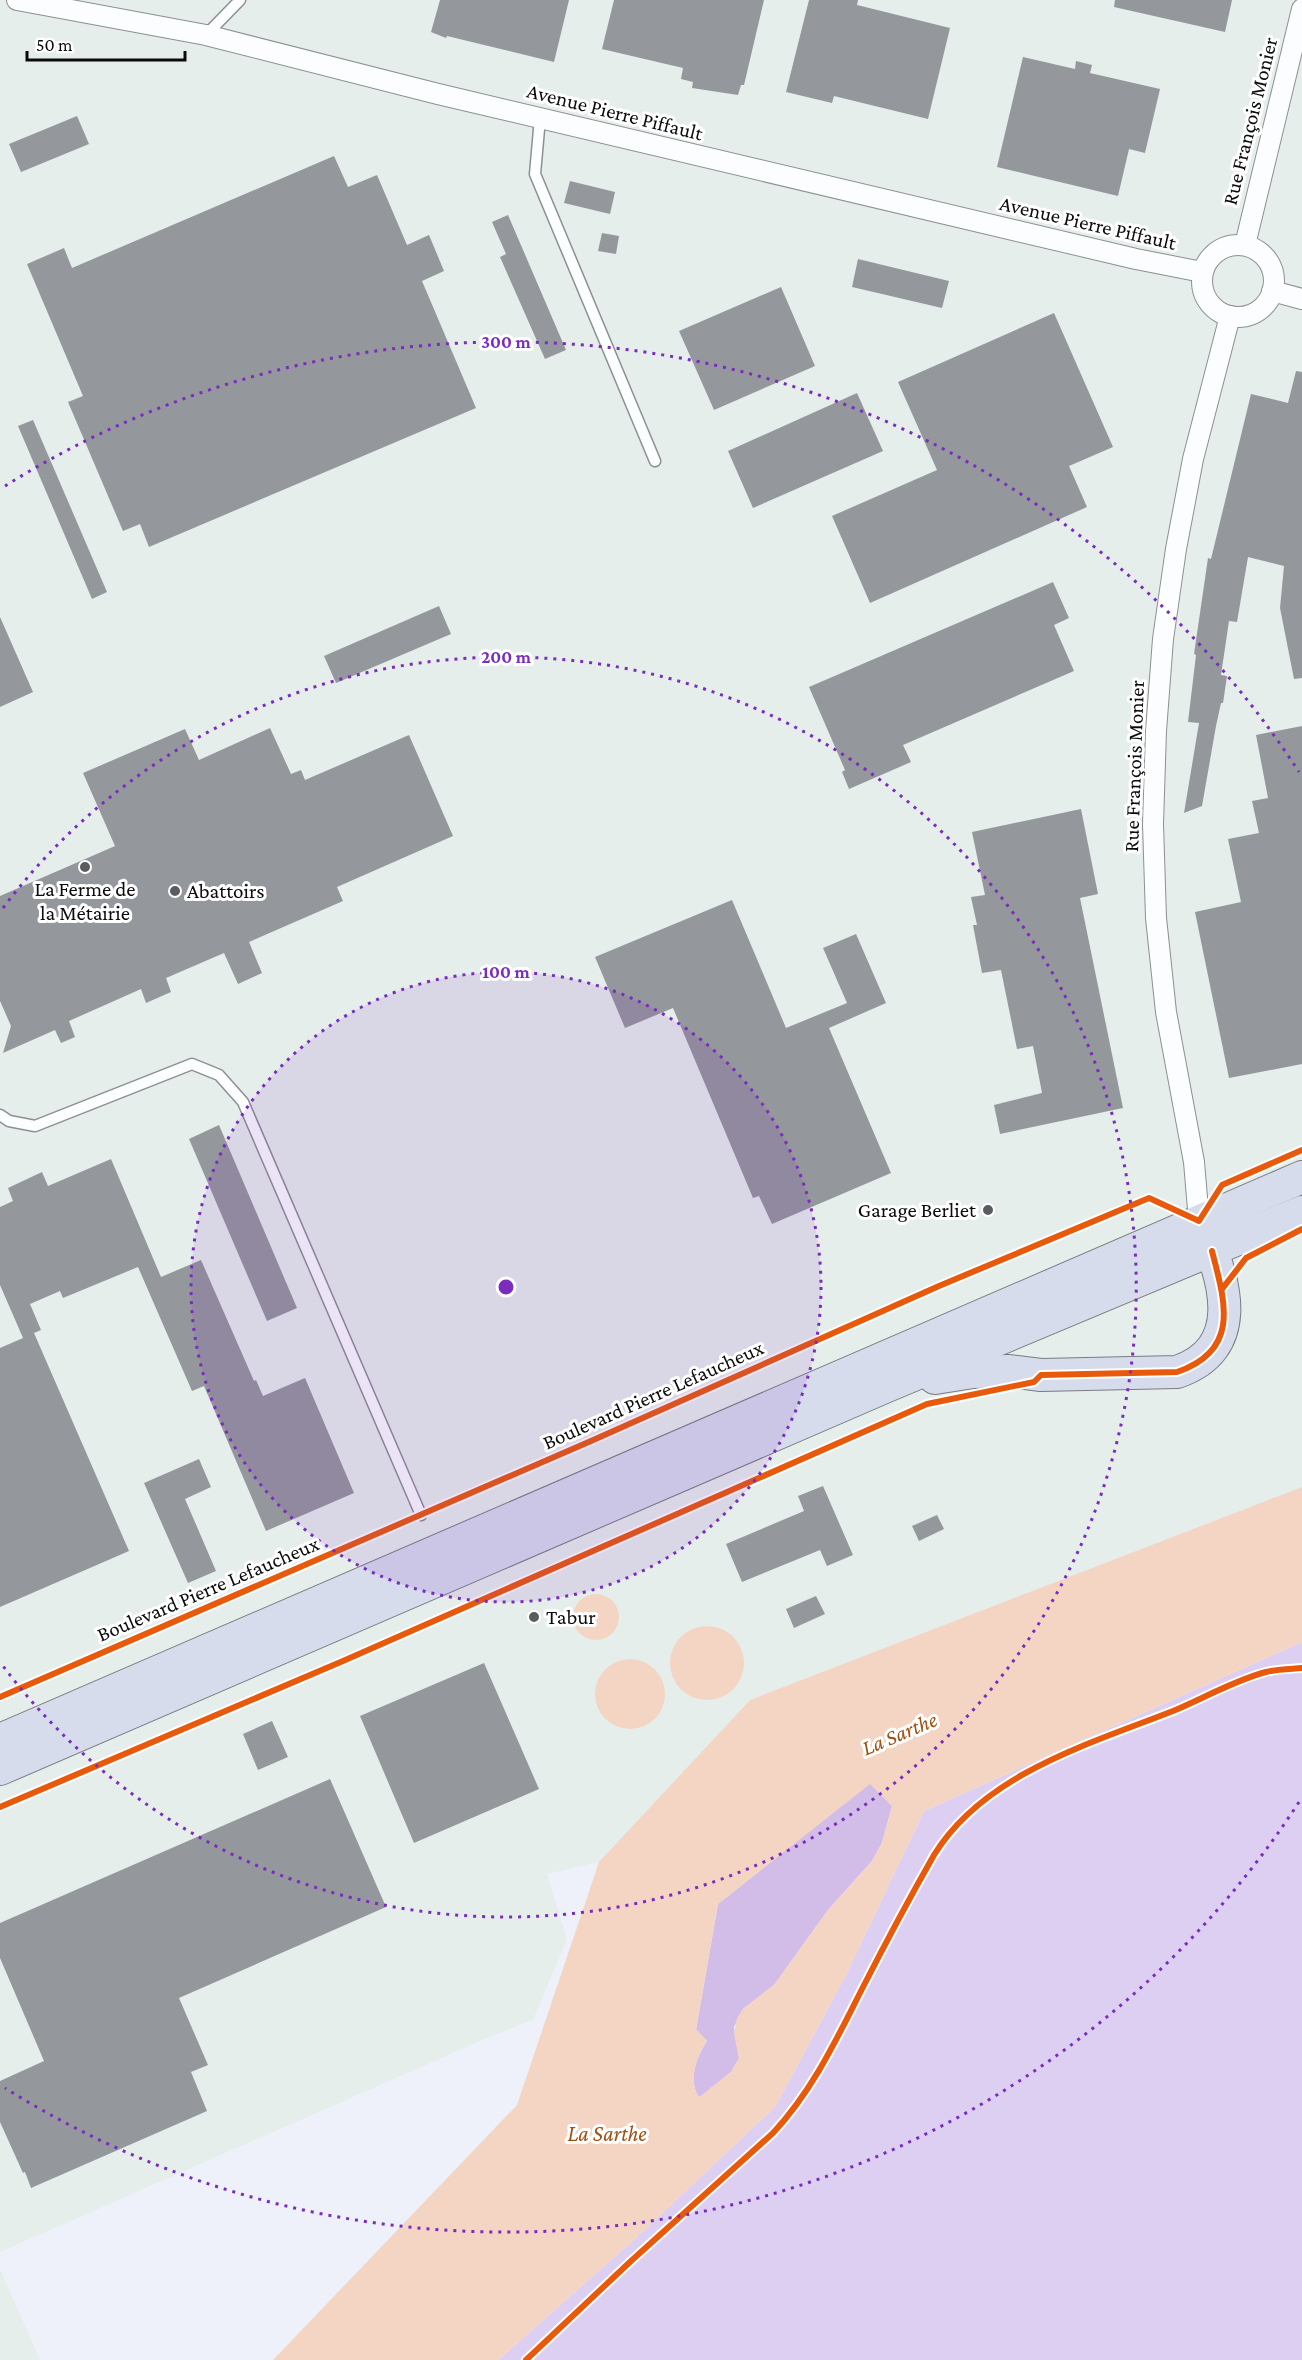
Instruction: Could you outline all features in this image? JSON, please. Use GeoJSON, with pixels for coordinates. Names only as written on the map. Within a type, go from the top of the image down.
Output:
{"type":"FeatureCollection","features":[{"type":"Feature","properties":{"kind":"main road"},"geometry":{"type":"LineString","coordinates":[[0,1740],[1302,1177]]}},
{"type":"Feature","properties":{"kind":"main road"},"geometry":{"type":"LineString","coordinates":[[0,1769],[887,1386],[1302,1212]]}},
{"type":"Feature","properties":{"kind":"main road"},"geometry":{"type":"LineString","coordinates":[[887,1386],[973,1372],[1008,1371],[1041,1375],[1177,1372],[1192,1367],[1216,1346],[1225,1319],[1222,1289],[1212,1251],[1199,1221]]}},
{"type":"Feature","properties":{"kind":"street","name":"Avenue Pierre Piffault"},"geometry":{"type":"LineString","coordinates":[[17,0],[206,35],[540,118],[1136,259],[1202,272]]}},
{"type":"Feature","properties":{"kind":"street","name":"Rue François Monier"},"geometry":{"type":"LineString","coordinates":[[1245,245],[1302,9]]}},
{"type":"Feature","properties":{"kind":"street"},"geometry":{"type":"LineString","coordinates":[[1245,245],[1259,251],[1268,260],[1273,271],[1272,291],[1265,305],[1256,312],[1245,316],[1230,316],[1211,306],[1204,296],[1202,272],[1207,261],[1215,252],[1225,246],[1245,245]]}},
{"type":"Feature","properties":{"kind":"street"},"geometry":{"type":"LineString","coordinates":[[1272,291],[1302,299]]}},
{"type":"Feature","properties":{"kind":"street","name":"Rue François Monier"},"geometry":{"type":"LineString","coordinates":[[1199,1221],[1195,1172],[1166,1012],[1156,918],[1153,824],[1156,731],[1163,639],[1176,549],[1193,459],[1230,316]]}},
{"type":"Feature","properties":{"kind":"lane"},"geometry":{"type":"LineString","coordinates":[[206,35],[240,0]]}},
{"type":"Feature","properties":{"kind":"lane"},"geometry":{"type":"LineString","coordinates":[[540,118],[535,174],[655,461]]}},
{"type":"Feature","properties":{"kind":"lane"},"geometry":{"type":"LineString","coordinates":[[0,1115],[9,1121],[35,1126],[192,1064],[219,1075],[243,1102],[421,1515]]}},
{"type":"Feature","properties":{"kind":"shaded area"},"geometry":{"type":"Polygon","coordinates":[[[0,0],[1302,0],[1302,1487],[750,1700],[599,1862],[547,1874],[567,1939],[533,2020],[487,2038],[0,2252],[0,0]]]}},
{"type":"Feature","properties":{"kind":"shaded area"},"geometry":{"type":"Polygon","coordinates":[[[1302,1642],[1302,2360],[498,2360],[636,2238],[775,2107],[846,1975],[924,1811],[1302,1642]]]}},
{"type":"Feature","properties":{"kind":"shaded area"},"geometry":{"type":"Polygon","coordinates":[[[870,1783],[892,1806],[882,1843],[872,1861],[828,1910],[774,1985],[743,2009],[734,2027],[739,2058],[731,2072],[698,2096],[694,2082],[695,2067],[707,2041],[696,2030],[718,1904],[870,1783]]]}},
{"type":"Feature","properties":{"kind":"shaded area"},"geometry":{"type":"Polygon","coordinates":[[[0,2269],[40,2360],[0,2360],[0,2269]]]}},
{"type":"Feature","properties":{"kind":"water","name":"La Sarthe"},"geometry":{"type":"Polygon","coordinates":[[[1302,1487],[1302,1642],[924,1811],[846,1975],[775,2107],[636,2238],[498,2360],[273,2360],[517,2105],[599,1862],[750,1700],[1302,1487]],[[870,1784],[718,1904],[696,2029],[707,2041],[695,2067],[694,2082],[698,2096],[731,2072],[739,2058],[734,2034],[737,2018],[743,2009],[774,1985],[828,1910],[872,1861],[882,1843],[892,1806],[870,1784]]]}},
{"type":"Feature","properties":{"kind":"water"},"geometry":{"type":"Polygon","coordinates":[[[596,1594],[605,1595],[612,1601],[618,1608],[618,1626],[612,1633],[605,1639],[596,1640],[587,1639],[580,1633],[574,1626],[573,1617],[574,1608],[580,1601],[587,1595],[596,1594]]]}},
{"type":"Feature","properties":{"kind":"water"},"geometry":{"type":"Polygon","coordinates":[[[707,1626],[728,1632],[738,1642],[744,1663],[738,1684],[728,1694],[707,1700],[686,1694],[676,1684],[670,1663],[676,1642],[686,1632],[707,1626]]]}},
{"type":"Feature","properties":{"kind":"water"},"geometry":{"type":"Polygon","coordinates":[[[623,1659],[637,1659],[650,1665],[659,1674],[665,1687],[663,1707],[655,1719],[637,1729],[623,1729],[610,1723],[601,1714],[595,1701],[595,1687],[601,1674],[610,1665],[623,1659]]]}},
{"type":"Feature","properties":{"kind":"building"},"geometry":{"type":"Polygon","coordinates":[[[440,0],[569,0],[554,62],[447,36],[446,38],[431,32],[440,0]]]}},
{"type":"Feature","properties":{"kind":"building"},"geometry":{"type":"Polygon","coordinates":[[[614,0],[764,0],[744,85],[741,85],[738,95],[692,88],[693,82],[681,79],[683,68],[602,49],[614,0]]]}},
{"type":"Feature","properties":{"kind":"building"},"geometry":{"type":"Polygon","coordinates":[[[809,0],[858,0],[857,5],[950,28],[928,119],[834,96],[832,103],[786,92],[809,0]]]}},
{"type":"Feature","properties":{"kind":"building"},"geometry":{"type":"Polygon","coordinates":[[[1115,0],[1232,0],[1225,32],[1114,7],[1115,0]]]}},
{"type":"Feature","properties":{"kind":"building"},"geometry":{"type":"Polygon","coordinates":[[[1023,57],[1075,69],[1076,61],[1092,65],[1090,73],[1160,89],[1145,153],[1129,149],[1118,196],[997,167],[1023,57]]]}},
{"type":"Feature","properties":{"kind":"building"},"geometry":{"type":"Polygon","coordinates":[[[77,116],[89,144],[21,172],[9,144],[77,116]]]}},
{"type":"Feature","properties":{"kind":"building"},"geometry":{"type":"Polygon","coordinates":[[[334,156],[348,187],[377,175],[407,245],[429,235],[444,271],[422,281],[476,408],[149,547],[140,524],[123,531],[68,402],[83,396],[27,264],[64,248],[72,268],[334,156]]]}},
{"type":"Feature","properties":{"kind":"building"},"geometry":{"type":"Polygon","coordinates":[[[570,181],[615,192],[610,214],[564,203],[570,181]]]}},
{"type":"Feature","properties":{"kind":"building"},"geometry":{"type":"Polygon","coordinates":[[[508,215],[566,350],[545,359],[500,257],[506,254],[492,222],[508,215]]]}},
{"type":"Feature","properties":{"kind":"building"},"geometry":{"type":"Polygon","coordinates":[[[602,233],[619,236],[616,254],[598,251],[602,233]]]}},
{"type":"Feature","properties":{"kind":"building"},"geometry":{"type":"Polygon","coordinates":[[[858,259],[949,281],[942,308],[852,287],[858,259]]]}},
{"type":"Feature","properties":{"kind":"building"},"geometry":{"type":"Polygon","coordinates":[[[781,287],[815,366],[714,410],[679,331],[781,287]]]}},
{"type":"Feature","properties":{"kind":"building"},"geometry":{"type":"Polygon","coordinates":[[[1054,313],[1113,447],[1069,466],[1087,507],[870,603],[832,516],[937,470],[898,382],[1054,313]]]}},
{"type":"Feature","properties":{"kind":"building"},"geometry":{"type":"Polygon","coordinates":[[[1296,371],[1302,372],[1302,678],[1294,679],[1280,608],[1284,566],[1248,557],[1237,622],[1229,621],[1221,675],[1227,676],[1202,806],[1184,813],[1199,723],[1188,722],[1196,655],[1194,654],[1208,558],[1211,559],[1251,394],[1288,403],[1296,371]]]}},
{"type":"Feature","properties":{"kind":"building"},"geometry":{"type":"Polygon","coordinates":[[[857,393],[883,451],[753,508],[728,451],[857,393]]]}},
{"type":"Feature","properties":{"kind":"building"},"geometry":{"type":"Polygon","coordinates":[[[33,420],[107,592],[92,599],[18,426],[33,420]]]}},
{"type":"Feature","properties":{"kind":"building"},"geometry":{"type":"Polygon","coordinates":[[[1053,582],[1069,618],[1054,625],[1074,671],[903,745],[911,762],[849,789],[842,772],[845,770],[809,687],[1053,582]]]}},
{"type":"Feature","properties":{"kind":"building"},"geometry":{"type":"Polygon","coordinates":[[[439,606],[451,634],[336,683],[324,656],[439,606]]]}},
{"type":"Feature","properties":{"kind":"building"},"geometry":{"type":"Polygon","coordinates":[[[0,617],[33,692],[0,707],[0,617]]]}},
{"type":"Feature","properties":{"kind":"building"},"geometry":{"type":"Polygon","coordinates":[[[1302,726],[1302,1064],[1229,1078],[1195,912],[1241,902],[1228,839],[1259,833],[1252,801],[1268,798],[1256,735],[1302,726]]]}},
{"type":"Feature","properties":{"kind":"building","name":"Abattoirs"},"geometry":{"type":"Polygon","coordinates":[[[270,728],[291,774],[301,770],[305,780],[409,735],[453,836],[337,887],[343,901],[249,942],[262,973],[238,984],[224,953],[166,978],[171,992],[146,1003],[141,989],[69,1021],[75,1037],[61,1043],[55,1030],[3,1053],[11,1026],[0,1001],[0,896],[115,846],[83,773],[185,729],[199,760],[270,728]]]}},
{"type":"Feature","properties":{"kind":"building"},"geometry":{"type":"Polygon","coordinates":[[[1081,809],[1098,894],[1080,898],[1123,1108],[1000,1134],[994,1105],[1042,1093],[1033,1046],[1017,1049],[1001,970],[982,973],[973,925],[977,925],[971,897],[985,895],[972,832],[1081,809]]]}},
{"type":"Feature","properties":{"kind":"building"},"geometry":{"type":"Polygon","coordinates":[[[732,900],[786,1028],[847,1003],[823,948],[856,934],[886,1003],[829,1028],[891,1173],[772,1224],[759,1196],[753,1198],[673,1008],[625,1028],[595,957],[732,900]]]}},
{"type":"Feature","properties":{"kind":"building"},"geometry":{"type":"Polygon","coordinates":[[[219,1125],[297,1308],[267,1321],[189,1139],[219,1125]]]}},
{"type":"Feature","properties":{"kind":"building"},"geometry":{"type":"Polygon","coordinates":[[[111,1159],[161,1277],[201,1260],[254,1381],[256,1380],[263,1396],[305,1378],[354,1493],[266,1531],[204,1386],[192,1391],[138,1267],[63,1298],[60,1291],[30,1304],[41,1330],[34,1333],[129,1551],[0,1607],[0,1348],[23,1338],[0,1285],[0,1207],[13,1201],[8,1188],[42,1172],[48,1186],[111,1159]]]}},
{"type":"Feature","properties":{"kind":"building"},"geometry":{"type":"Polygon","coordinates":[[[199,1459],[211,1487],[185,1499],[216,1571],[188,1583],[144,1483],[199,1459]]]}},
{"type":"Feature","properties":{"kind":"building"},"geometry":{"type":"Polygon","coordinates":[[[823,1486],[853,1555],[827,1566],[820,1550],[742,1582],[726,1544],[804,1511],[798,1496],[823,1486]]]}},
{"type":"Feature","properties":{"kind":"building"},"geometry":{"type":"Polygon","coordinates":[[[937,1515],[944,1529],[919,1541],[912,1526],[937,1515]]]}},
{"type":"Feature","properties":{"kind":"building"},"geometry":{"type":"Polygon","coordinates":[[[816,1596],[825,1614],[794,1628],[786,1609],[816,1596]]]}},
{"type":"Feature","properties":{"kind":"building"},"geometry":{"type":"Polygon","coordinates":[[[484,1663],[539,1789],[414,1843],[360,1716],[484,1663]]]}},
{"type":"Feature","properties":{"kind":"building"},"geometry":{"type":"Polygon","coordinates":[[[272,1721],[288,1757],[258,1770],[243,1734],[272,1721]]]}},
{"type":"Feature","properties":{"kind":"building"},"geometry":{"type":"Polygon","coordinates":[[[330,1779],[386,1907],[179,1998],[208,2065],[191,2072],[207,2111],[31,2188],[0,2122],[0,2081],[44,2061],[0,1958],[0,1923],[330,1779]]]}},
{"type":"Feature","properties":{"kind":"cycle path","name":"Boulevard Pierre Lefaucheux"},"geometry":{"type":"LineString","coordinates":[[0,1697],[591,1441],[939,1286],[1149,1198],[1199,1221],[1222,1185],[1302,1150]]}},
{"type":"Feature","properties":{"kind":"cycle path"},"geometry":{"type":"LineString","coordinates":[[1222,1289],[1246,1258],[1302,1229]]}},
{"type":"Feature","properties":{"kind":"cycle path"},"geometry":{"type":"LineString","coordinates":[[0,1807],[343,1661],[927,1404],[1034,1382],[1041,1375],[1177,1372],[1197,1363],[1211,1351],[1220,1337],[1223,1322],[1224,1306],[1212,1251]]}},
{"type":"Feature","properties":{"kind":"cycle path"},"geometry":{"type":"LineString","coordinates":[[526,2360],[631,2261],[773,2133],[787,2117],[823,2064],[934,1855],[955,1827],[981,1803],[1009,1783],[1041,1765],[1107,1736],[1173,1711],[1254,1675],[1275,1670],[1302,1668]]}},
{"type":"Feature","properties":{"kind":"place","name":"La Ferme de la Métairie"},"geometry":{"type":"Point","coordinates":[85,867]}},
{"type":"Feature","properties":{"kind":"place","name":"Abattoirs"},"geometry":{"type":"Point","coordinates":[175,891]}},
{"type":"Feature","properties":{"kind":"place","name":"Garage Berliet"},"geometry":{"type":"Point","coordinates":[988,1210]}},
{"type":"Feature","properties":{"kind":"place","name":"Tabur"},"geometry":{"type":"Point","coordinates":[534,1617]}}]}
